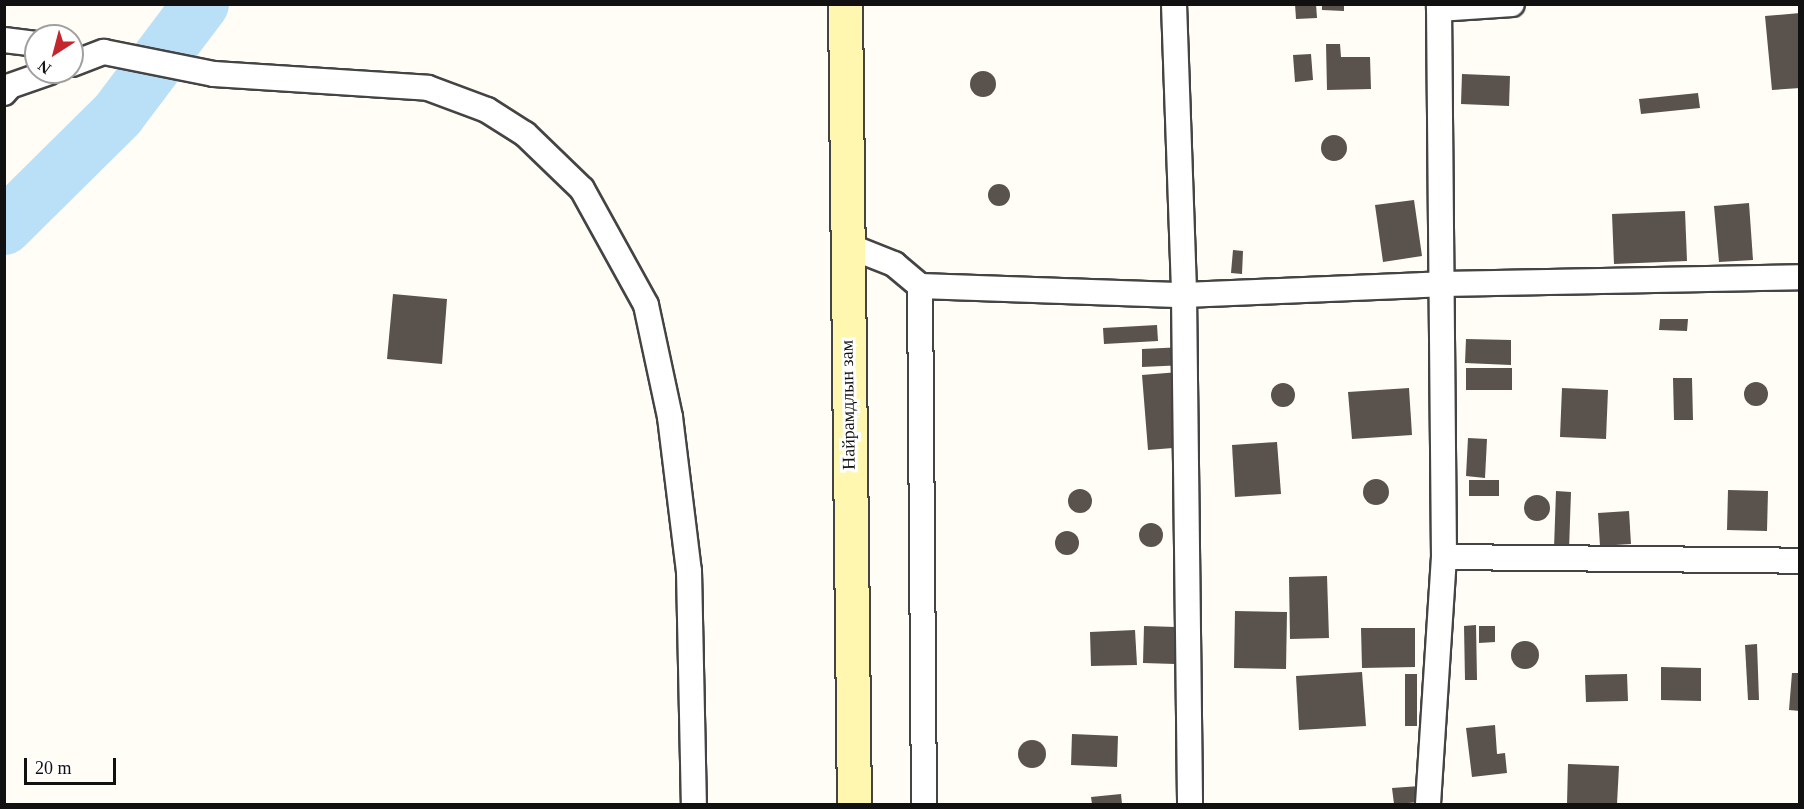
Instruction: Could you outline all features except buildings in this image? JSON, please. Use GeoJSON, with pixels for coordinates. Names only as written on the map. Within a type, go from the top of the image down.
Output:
{"type":"FeatureCollection","features":[{"type":"Feature","properties":{"kind":"main road","name":"Найрамдлын зам"},"geometry":{"type":"LineString","coordinates":[[845,4],[854,804]]}},
{"type":"Feature","properties":{"kind":"street"},"geometry":{"type":"LineString","coordinates":[[1174,4],[1184,295],[1190,804]]}},
{"type":"Feature","properties":{"kind":"street"},"geometry":{"type":"LineString","coordinates":[[1428,804],[1444,556],[1439,7],[1512,4]]}},
{"type":"Feature","properties":{"kind":"street"},"geometry":{"type":"LineString","coordinates":[[4,40],[24,42]]}},
{"type":"Feature","properties":{"kind":"street"},"geometry":{"type":"LineString","coordinates":[[84,50],[214,74],[428,88],[487,110],[525,134],[582,189],[646,305],[669,417],[689,571],[693,804]]}},
{"type":"Feature","properties":{"kind":"street"},"geometry":{"type":"LineString","coordinates":[[84,60],[106,53]]}},
{"type":"Feature","properties":{"kind":"street"},"geometry":{"type":"LineString","coordinates":[[4,93],[10,86],[24,81]]}},
{"type":"Feature","properties":{"kind":"street"},"geometry":{"type":"LineString","coordinates":[[846,245],[894,264],[920,286],[1184,295],[1442,284],[1800,278]]}},
{"type":"Feature","properties":{"kind":"street"},"geometry":{"type":"LineString","coordinates":[[920,286],[924,804]]}},
{"type":"Feature","properties":{"kind":"street"},"geometry":{"type":"LineString","coordinates":[[1444,556],[1800,561]]}},
{"type":"Feature","properties":{"kind":"waterway"},"geometry":{"type":"LineString","coordinates":[[4,227],[118,114],[201,4]]}}]}
